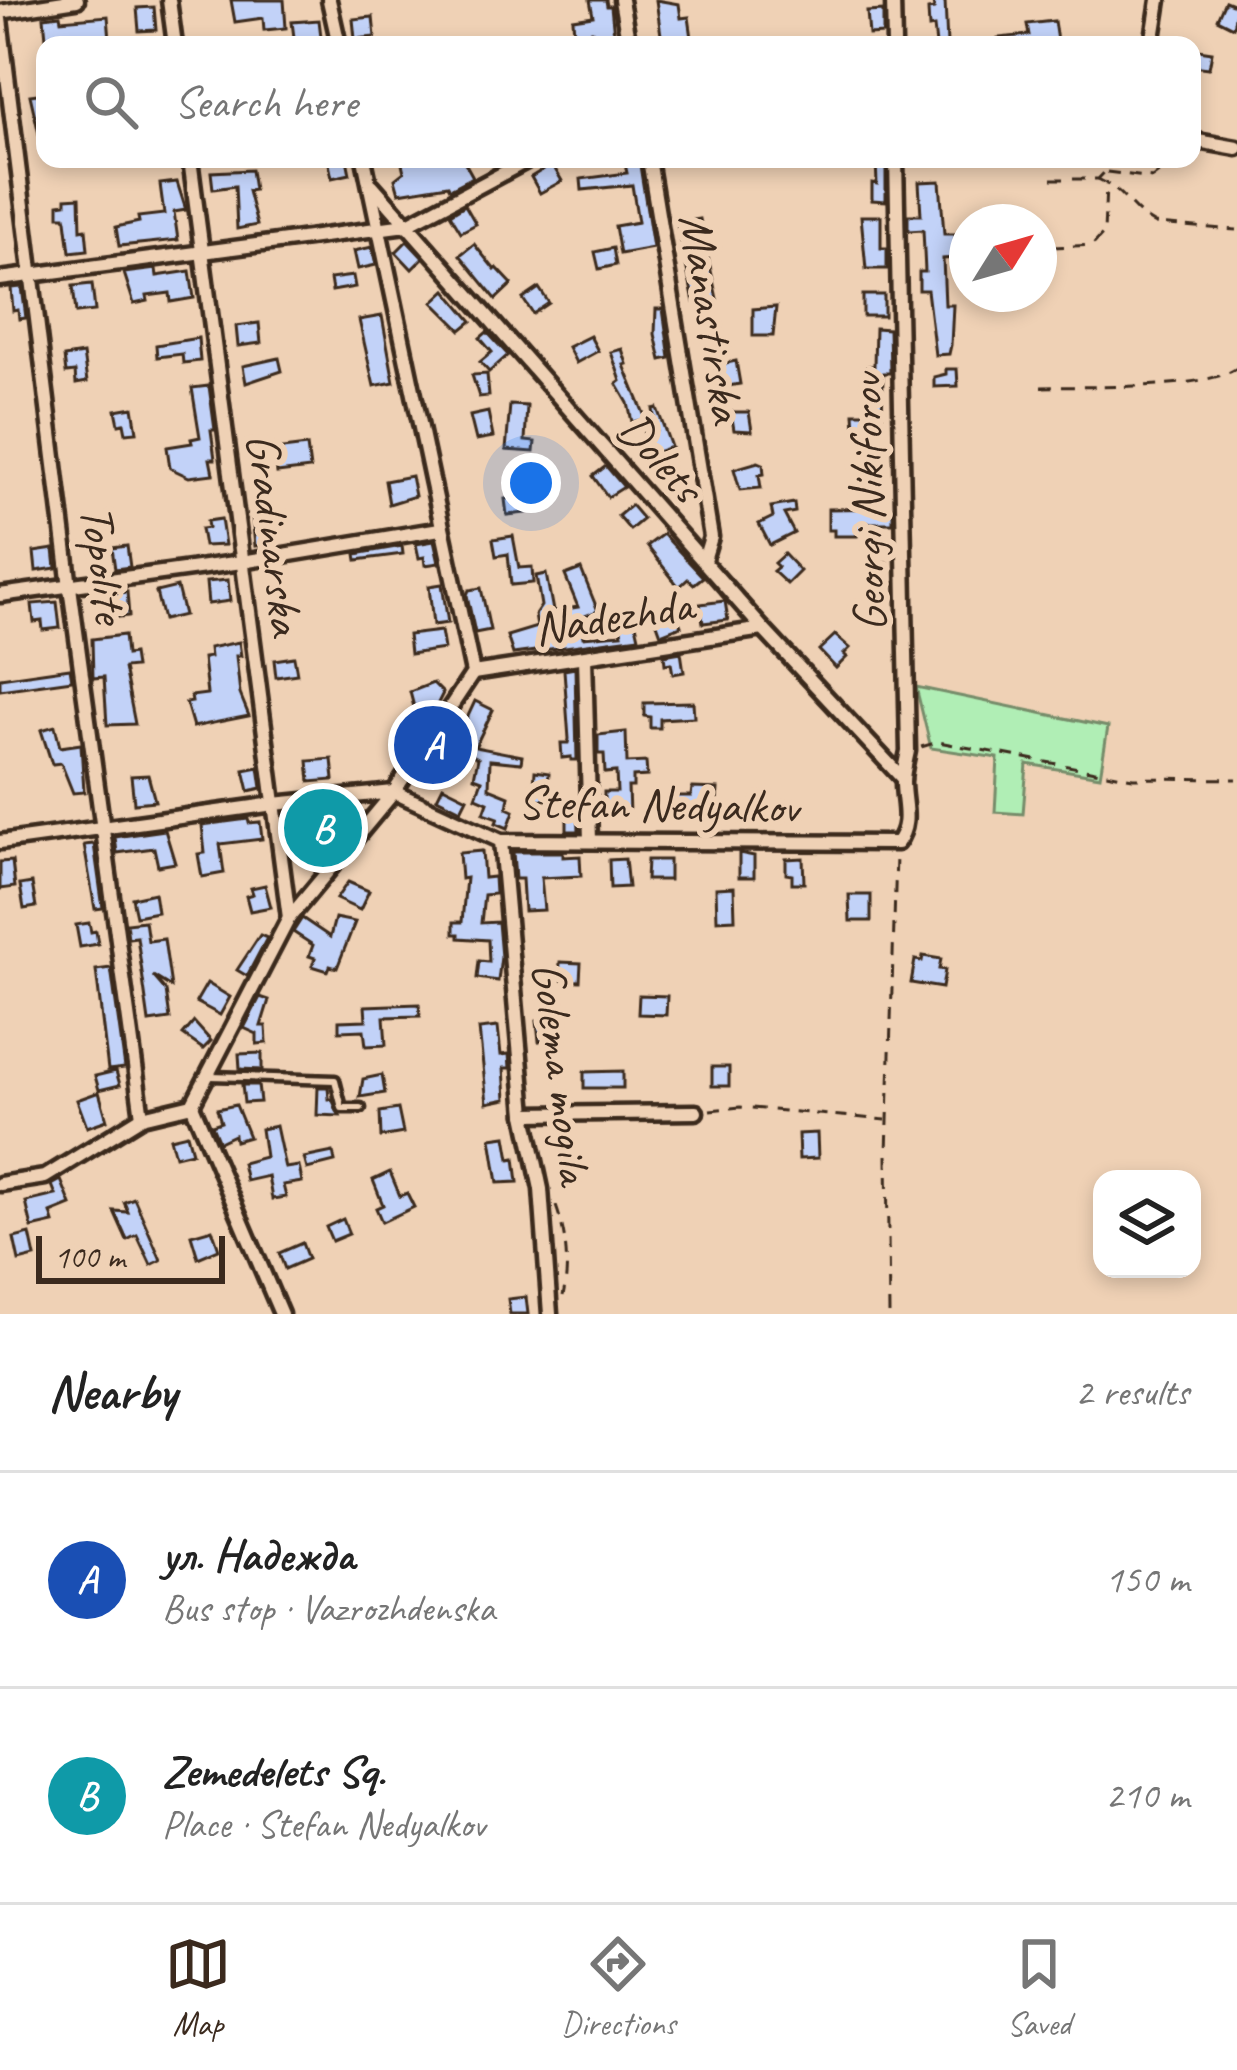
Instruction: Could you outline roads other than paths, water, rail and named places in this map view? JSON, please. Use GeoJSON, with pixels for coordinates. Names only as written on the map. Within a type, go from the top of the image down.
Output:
{"type":"FeatureCollection","features":[{"type":"Feature","properties":{"kind":"street"},"geometry":{"type":"LineString","coordinates":[[0,16],[77,0]]}},
{"type":"Feature","properties":{"kind":"street"},"geometry":{"type":"LineString","coordinates":[[170,0],[174,36]]}},
{"type":"Feature","properties":{"kind":"street"},"geometry":{"type":"LineString","coordinates":[[329,0],[337,36]]}},
{"type":"Feature","properties":{"kind":"street"},"geometry":{"type":"LineString","coordinates":[[621,0],[627,36]]}},
{"type":"Feature","properties":{"kind":"street"},"geometry":{"type":"LineString","coordinates":[[893,0],[894,36]]}},
{"type":"Feature","properties":{"kind":"street"},"geometry":{"type":"LineString","coordinates":[[1153,36],[1159,0]]}},
{"type":"Feature","properties":{"kind":"street","name":"Topolite"},"geometry":{"type":"LineString","coordinates":[[0,16],[70,587],[142,1117]]}},
{"type":"Feature","properties":{"kind":"street"},"geometry":{"type":"LineString","coordinates":[[1201,142],[1237,148]]}},
{"type":"Feature","properties":{"kind":"street","name":"Gradinarska"},"geometry":{"type":"LineString","coordinates":[[191,168],[289,919]]}},
{"type":"Feature","properties":{"kind":"street"},"geometry":{"type":"LineString","coordinates":[[0,1184],[45,1177],[142,1117],[192,1105],[289,919],[394,792],[473,673],[366,168]]}},
{"type":"Feature","properties":{"kind":"street"},"geometry":{"type":"LineString","coordinates":[[0,280],[406,225],[513,168]]}},
{"type":"Feature","properties":{"kind":"street","name":"Manastirska"},"geometry":{"type":"LineString","coordinates":[[650,168],[711,537],[704,560]]}},
{"type":"Feature","properties":{"kind":"street","name":"Georgi Nikiforov"},"geometry":{"type":"LineString","coordinates":[[896,168],[908,751],[903,779],[907,814],[897,843]]}},
{"type":"Feature","properties":{"kind":"street","name":"Dolets"},"geometry":{"type":"LineString","coordinates":[[369,181],[764,629],[903,779]]}},
{"type":"Feature","properties":{"kind":"street"},"geometry":{"type":"LineString","coordinates":[[0,595],[440,530]]}},
{"type":"Feature","properties":{"kind":"street","name":"Nadezhda"},"geometry":{"type":"LineString","coordinates":[[473,673],[764,629]]}},
{"type":"Feature","properties":{"kind":"street"},"geometry":{"type":"LineString","coordinates":[[585,657],[590,841]]}},
{"type":"Feature","properties":{"kind":"street","name":"Stefan Nedyalkov"},"geometry":{"type":"LineString","coordinates":[[0,842],[274,803],[394,792],[501,841],[897,843]]}},
{"type":"Feature","properties":{"kind":"street","name":"Golema mogila"},"geometry":{"type":"LineString","coordinates":[[501,841],[525,1114],[540,1185],[555,1308]]}},
{"type":"Feature","properties":{"kind":"street"},"geometry":{"type":"LineString","coordinates":[[192,1105],[281,1314]]}},
{"type":"Feature","properties":{"kind":"street"},"geometry":{"type":"LineString","coordinates":[[525,1114],[696,1112]]}},
{"type":"Feature","properties":{"kind":"lane"},"geometry":{"type":"LineString","coordinates":[[208,1075],[335,1080],[342,1108],[361,1108]]}},
{"type":"Feature","properties":{"kind":"place","name":"ул. Надежда"},"geometry":{"type":"Point","coordinates":[433,745]}},
{"type":"Feature","properties":{"kind":"place","name":"Zemedelets Sq."},"geometry":{"type":"Point","coordinates":[323,828]}}]}
